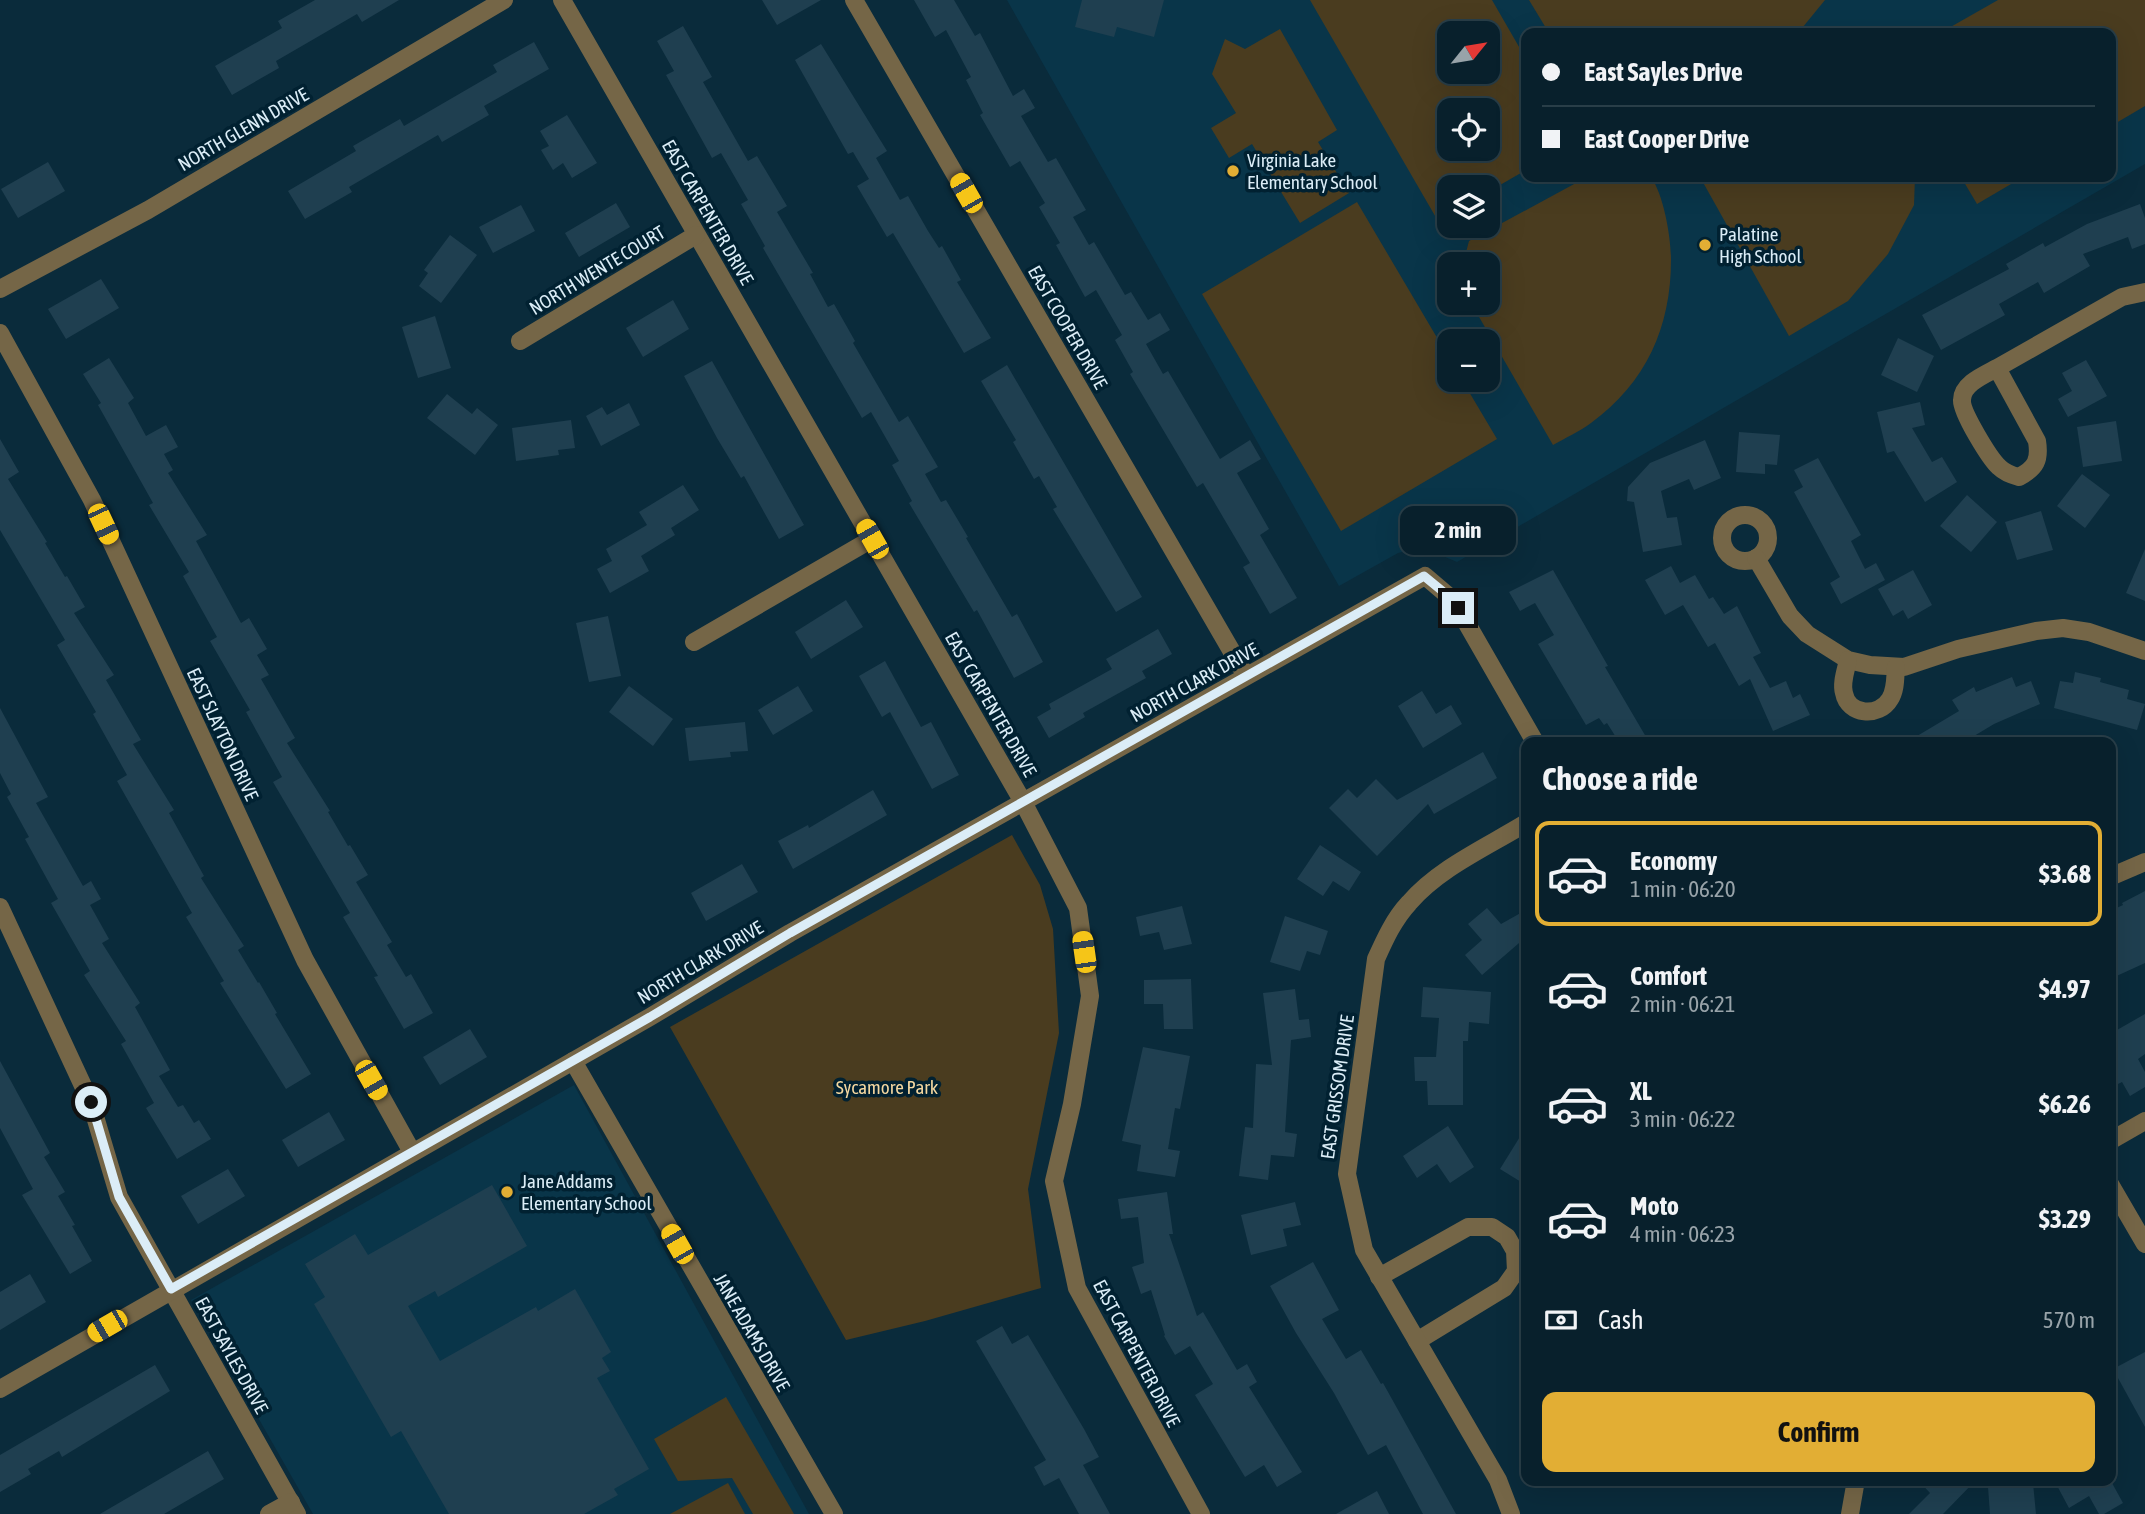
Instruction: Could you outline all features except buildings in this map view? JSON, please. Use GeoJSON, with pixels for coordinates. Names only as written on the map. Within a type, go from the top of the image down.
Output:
{"type":"FeatureCollection","features":[{"type":"Feature","properties":{"kind":"street","name":"NORTH GLENN DRIVE"},"geometry":{"type":"LineString","coordinates":[[0,289],[148,210],[505,0]]}},
{"type":"Feature","properties":{"kind":"street","name":"EAST CARPENTER DRIVE"},"geometry":{"type":"LineString","coordinates":[[562,0],[1023,802],[1078,908],[1090,996],[1072,1104],[1054,1181],[1077,1288],[1201,1514]]}},
{"type":"Feature","properties":{"kind":"street","name":"EAST COOPER DRIVE"},"geometry":{"type":"LineString","coordinates":[[854,0],[1246,676]]}},
{"type":"Feature","properties":{"kind":"street","name":"NORTH WENTE COURT"},"geometry":{"type":"LineString","coordinates":[[520,341],[696,235]]}},
{"type":"Feature","properties":{"kind":"street"},"geometry":{"type":"LineString","coordinates":[[1997,368],[2037,441],[2037,463],[2019,477],[2008,474],[1997,466],[1966,414],[1962,400],[1966,389],[1997,368],[2122,297],[2145,292]]}},
{"type":"Feature","properties":{"kind":"street","name":"EAST SLAYTON DRIVE"},"geometry":{"type":"LineString","coordinates":[[0,332],[92,500],[304,960],[412,1152]]}},
{"type":"Feature","properties":{"kind":"street"},"geometry":{"type":"LineString","coordinates":[[694,642],[872,539]]}},
{"type":"Feature","properties":{"kind":"street"},"geometry":{"type":"LineString","coordinates":[[1756,558],[1790,615],[1807,634],[1848,660],[1870,666],[1896,667],[1925,661],[1958,649],[2036,631],[2063,628],[2089,632],[2145,651]]}},
{"type":"Feature","properties":{"kind":"street","name":"NORTH CLARK DRIVE"},"geometry":{"type":"LineString","coordinates":[[0,1389],[573,1061],[802,926],[1424,576],[1452,599],[1532,737]]}},
{"type":"Feature","properties":{"kind":"street"},"geometry":{"type":"LineString","coordinates":[[1848,660],[1844,695],[1848,703],[1862,711],[1878,710],[1891,699],[1896,667]]}},
{"type":"Feature","properties":{"kind":"street","name":"EAST GRISSOM DRIVE"},"geometry":{"type":"LineString","coordinates":[[1511,1514],[1498,1480],[1364,1250],[1347,1174],[1376,959],[1397,918],[1425,887],[1442,873],[1521,826]]}},
{"type":"Feature","properties":{"kind":"street"},"geometry":{"type":"LineString","coordinates":[[2116,874],[2145,862]]}},
{"type":"Feature","properties":{"kind":"street","name":"EAST SAYLES DRIVE"},"geometry":{"type":"LineString","coordinates":[[0,907],[91,1102],[119,1197],[294,1508]]}},
{"type":"Feature","properties":{"kind":"street","name":"JANE ADAMS DRIVE"},"geometry":{"type":"LineString","coordinates":[[573,1061],[834,1514]]}},
{"type":"Feature","properties":{"kind":"street"},"geometry":{"type":"LineString","coordinates":[[2116,1138],[2145,1121]]}},
{"type":"Feature","properties":{"kind":"street"},"geometry":{"type":"LineString","coordinates":[[2116,1194],[2145,1244]]}},
{"type":"Feature","properties":{"kind":"street"},"geometry":{"type":"LineString","coordinates":[[1379,1277],[1468,1227],[1492,1227],[1507,1237],[1515,1251],[1516,1272],[1504,1287],[1417,1341]]}},
{"type":"Feature","properties":{"kind":"street"},"geometry":{"type":"LineString","coordinates":[[1850,1514],[1855,1486]]}},
{"type":"Feature","properties":{"kind":"street"},"geometry":{"type":"LineString","coordinates":[[270,1514],[294,1508]]}},
{"type":"Feature","properties":{"kind":"shaded area"},"geometry":{"type":"Polygon","coordinates":[[[1007,0],[2145,0],[2145,164],[2116,181],[2116,28],[1521,28],[1521,182],[2114,182],[1457,562],[1436,553],[1410,550],[1398,553],[1339,586],[1007,0]]]}},
{"type":"Feature","properties":{"kind":"shaded area","name":"Jane Addams Elementary School"},"geometry":{"type":"Polygon","coordinates":[[[574,1085],[809,1514],[313,1514],[191,1300],[574,1085]]]}},
{"type":"Feature","properties":{"kind":"green space"},"geometry":{"type":"Polygon","coordinates":[[[1310,0],[1492,0],[1521,50],[1521,173],[1500,185],[1500,175],[1437,175],[1437,219],[1310,0]]]}},
{"type":"Feature","properties":{"kind":"green space"},"geometry":{"type":"Polygon","coordinates":[[[1529,0],[1825,0],[1802,28],[1546,28],[1529,0]]]}},
{"type":"Feature","properties":{"kind":"green space"},"geometry":{"type":"Polygon","coordinates":[[[1998,0],[2145,0],[2145,106],[2116,123],[2116,28],[1949,28],[1998,0]]]}},
{"type":"Feature","properties":{"kind":"green space"},"geometry":{"type":"Polygon","coordinates":[[[1280,29],[1337,130],[1318,142],[1349,193],[1300,223],[1252,144],[1229,158],[1211,128],[1236,113],[1212,74],[1225,39],[1245,49],[1280,29]]]}},
{"type":"Feature","properties":{"kind":"green space"},"geometry":{"type":"Polygon","coordinates":[[[1578,182],[1654,182],[1660,195],[1670,240],[1670,285],[1666,308],[1652,352],[1627,390],[1586,426],[1553,445],[1500,353],[1500,329],[1486,329],[1478,315],[1500,315],[1500,252],[1466,252],[1469,241],[1475,238],[1500,238],[1500,224],[1578,182]]]}},
{"type":"Feature","properties":{"kind":"green space"},"geometry":{"type":"Polygon","coordinates":[[[1703,182],[1915,182],[1914,205],[1888,254],[1848,301],[1789,336],[1703,182]]]}},
{"type":"Feature","properties":{"kind":"green space"},"geometry":{"type":"Polygon","coordinates":[[[1964,182],[2014,182],[1977,204],[1964,182]]]}},
{"type":"Feature","properties":{"kind":"green space"},"geometry":{"type":"Polygon","coordinates":[[[1357,202],[1437,338],[1437,392],[1469,392],[1497,439],[1341,531],[1202,294],[1357,202]]]}},
{"type":"Feature","properties":{"kind":"green space","name":"Sycamore Park"},"geometry":{"type":"Polygon","coordinates":[[[1012,835],[1040,885],[1053,929],[1059,1033],[1028,1189],[1041,1288],[846,1340],[670,1027],[1012,835]]]}},
{"type":"Feature","properties":{"kind":"green space"},"geometry":{"type":"Polygon","coordinates":[[[726,1397],[794,1514],[753,1514],[732,1478],[678,1481],[654,1439],[726,1397]]]}},
{"type":"Feature","properties":{"kind":"green space"},"geometry":{"type":"Polygon","coordinates":[[[728,1483],[745,1514],[670,1514],[728,1483]]]}},
{"type":"Feature","properties":{"kind":"place","name":"Virginia Lake Elementary School"},"geometry":{"type":"Point","coordinates":[1233,171]}},
{"type":"Feature","properties":{"kind":"place","name":"Palatine High School"},"geometry":{"type":"Point","coordinates":[1705,245]}},
{"type":"Feature","properties":{"kind":"place","name":"Jane Addams Elementary School"},"geometry":{"type":"Point","coordinates":[507,1192]}},
{"type":"Feature","properties":{"kind":"route"},"geometry":{"type":"LineString","coordinates":[[91,1102],[119,1197],[171,1289],[650,1017],[790,933],[1424,576],[1452,599],[1458,608]]}}]}
